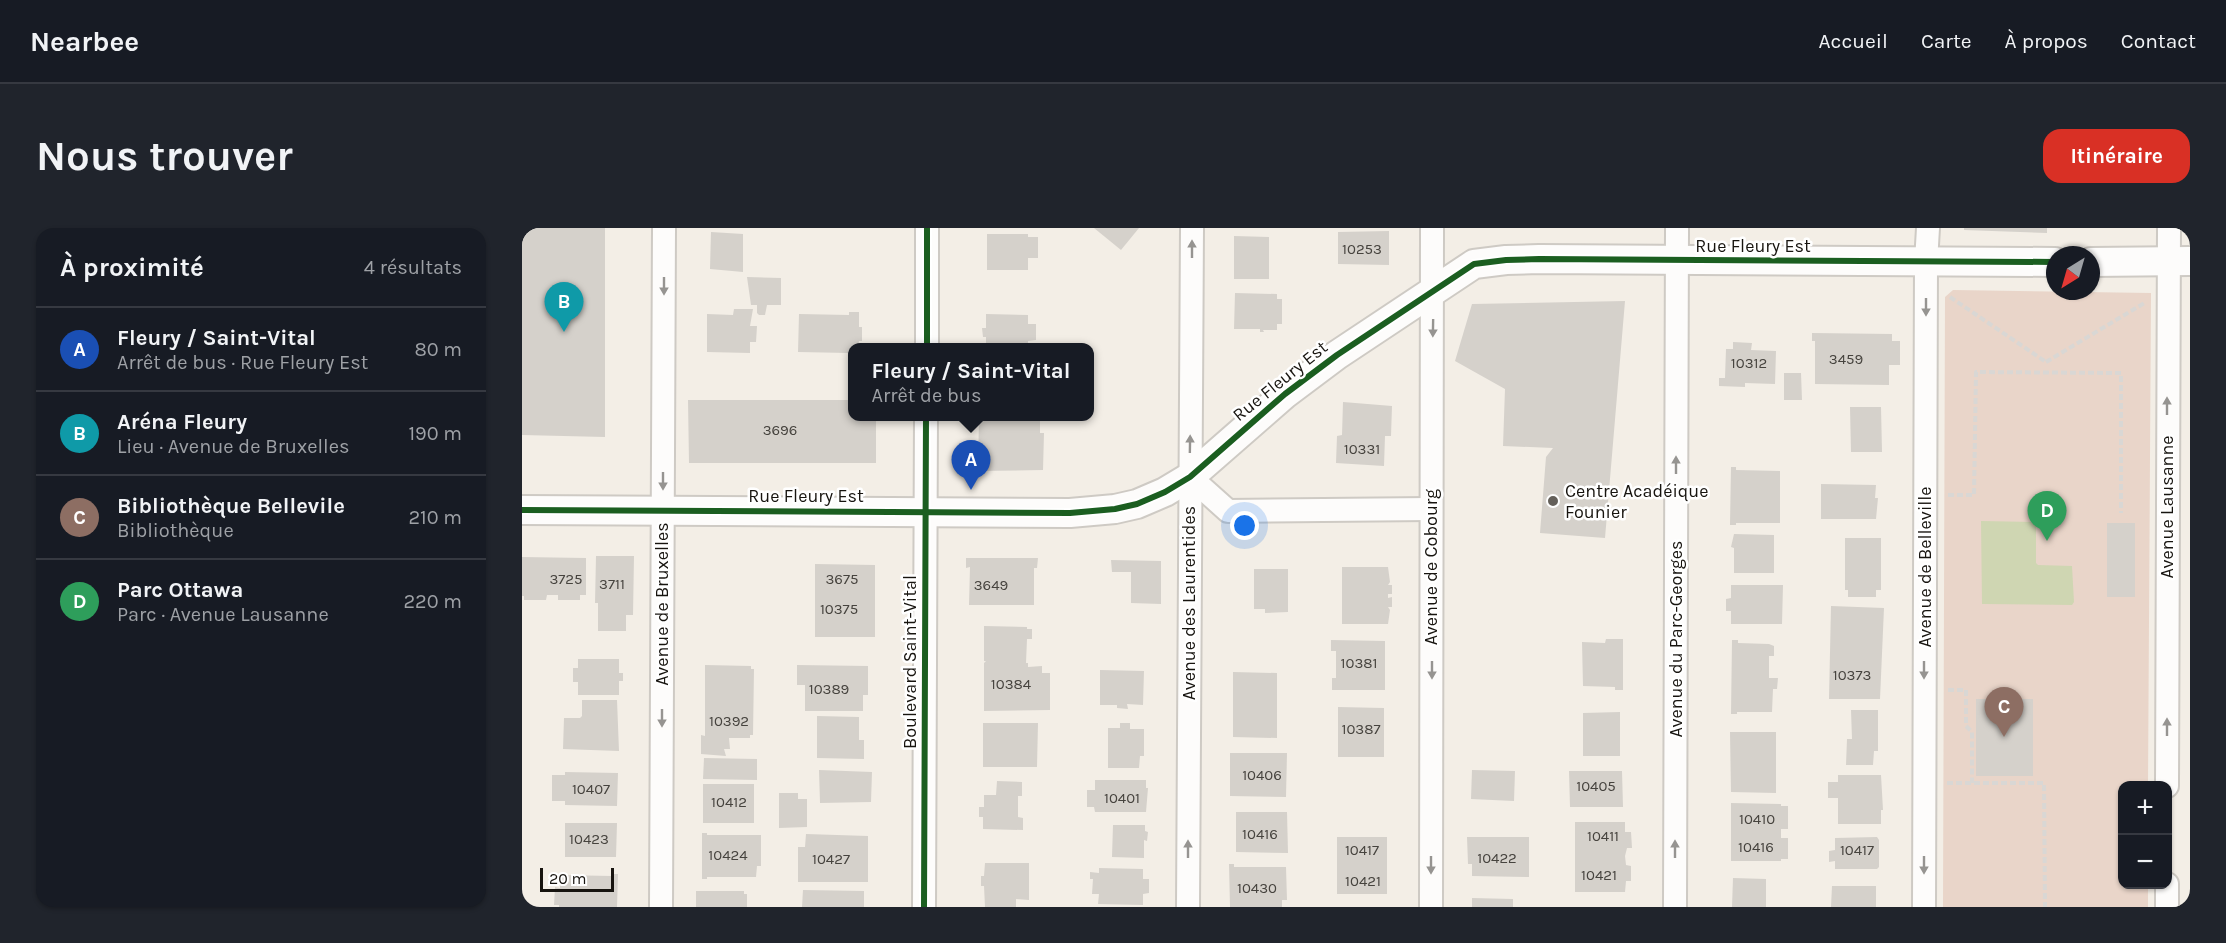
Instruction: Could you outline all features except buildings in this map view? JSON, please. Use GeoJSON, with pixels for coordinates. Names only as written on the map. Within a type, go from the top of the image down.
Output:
{"type":"FeatureCollection","features":[{"type":"Feature","properties":{"kind":"street","name":"Avenue de Bruxelles"},"geometry":{"type":"LineString","coordinates":[[661,907],[664,228]]}},
{"type":"Feature","properties":{"kind":"street"},"geometry":{"type":"LineString","coordinates":[[927,228],[927,343]]}},
{"type":"Feature","properties":{"kind":"street","name":"Avenue des Laurentides"},"geometry":{"type":"LineString","coordinates":[[1188,907],[1192,228]]}},
{"type":"Feature","properties":{"kind":"street","name":"Avenue de Cobourg"},"geometry":{"type":"LineString","coordinates":[[1431,907],[1432,228]]}},
{"type":"Feature","properties":{"kind":"street","name":"Avenue du Parc-Georges"},"geometry":{"type":"LineString","coordinates":[[1675,907],[1677,228]]}},
{"type":"Feature","properties":{"kind":"street","name":"Avenue de Belleville"},"geometry":{"type":"LineString","coordinates":[[1924,907],[1928,228]]}},
{"type":"Feature","properties":{"kind":"street","name":"Avenue Lausanne"},"geometry":{"type":"LineString","coordinates":[[2167,781],[2176,270],[2169,228]]}},
{"type":"Feature","properties":{"kind":"street","name":"Rue Fleury Est"},"geometry":{"type":"LineString","coordinates":[[522,510],[1093,512],[1137,504],[1165,492],[1190,477],[1294,387],[1364,335],[1474,264],[1506,260],[2046,262]]}},
{"type":"Feature","properties":{"kind":"street"},"geometry":{"type":"LineString","coordinates":[[2100,263],[2176,270]]}},
{"type":"Feature","properties":{"kind":"street","name":"Boulevard Saint-Vital"},"geometry":{"type":"LineString","coordinates":[[924,907],[926,421]]}},
{"type":"Feature","properties":{"kind":"street"},"geometry":{"type":"LineString","coordinates":[[1190,477],[1228,511],[1430,509]]}},
{"type":"Feature","properties":{"kind":"street"},"geometry":{"type":"LineString","coordinates":[[2167,889],[2167,907]]}},
{"type":"Feature","properties":{"kind":"path"},"geometry":{"type":"LineString","coordinates":[[2046,362],[2176,270]]}},
{"type":"Feature","properties":{"kind":"path"},"geometry":{"type":"LineString","coordinates":[[1946,294],[2046,362]]}},
{"type":"Feature","properties":{"kind":"path"},"geometry":{"type":"LineString","coordinates":[[2046,362],[2046,373]]}},
{"type":"Feature","properties":{"kind":"path"},"geometry":{"type":"LineString","coordinates":[[1925,496],[1974,495],[1976,372],[2121,373],[2121,513]]}},
{"type":"Feature","properties":{"kind":"path"},"geometry":{"type":"LineString","coordinates":[[1924,690],[1966,690],[1966,726],[1972,732],[1972,783]]}},
{"type":"Feature","properties":{"kind":"path"},"geometry":{"type":"LineString","coordinates":[[1924,783],[2044,783],[2045,907]]}},
{"type":"Feature","properties":{"kind":"shaded area"},"geometry":{"type":"Polygon","coordinates":[[[1953,290],[2046,291],[2046,300],[2100,300],[2100,292],[2151,293],[2148,781],[2118,781],[2118,889],[2148,889],[2148,907],[1943,907],[1945,297],[1953,290]]]}},
{"type":"Feature","properties":{"kind":"shaded area"},"geometry":{"type":"Polygon","coordinates":[[[1981,521],[2036,522],[2036,563],[2038,565],[2072,566],[2074,602],[2072,605],[1982,604],[1981,521]]]}},
{"type":"Feature","properties":{"kind":"cycle path"},"geometry":{"type":"LineString","coordinates":[[927,228],[927,343]]}},
{"type":"Feature","properties":{"kind":"cycle path"},"geometry":{"type":"LineString","coordinates":[[522,510],[1070,513],[1115,509],[1137,504],[1165,492],[1190,477],[1285,394],[1337,355],[1474,264],[1539,259],[2046,262]]}},
{"type":"Feature","properties":{"kind":"cycle path"},"geometry":{"type":"LineString","coordinates":[[924,907],[926,421]]}},
{"type":"Feature","properties":{"kind":"place","name":"Aréna Fleury"},"geometry":{"type":"Point","coordinates":[564,332]}},
{"type":"Feature","properties":{"kind":"place","name":"Fleury / Saint-Vital"},"geometry":{"type":"Point","coordinates":[971,490]}},
{"type":"Feature","properties":{"kind":"place","name":"Centre Acadéique Founier"},"geometry":{"type":"Point","coordinates":[1553,501]}},
{"type":"Feature","properties":{"kind":"place","name":"Parc Ottawa"},"geometry":{"type":"Point","coordinates":[2047,541]}},
{"type":"Feature","properties":{"kind":"place","name":"Bibliothèque Bellevile"},"geometry":{"type":"Point","coordinates":[2004,737]}}]}
